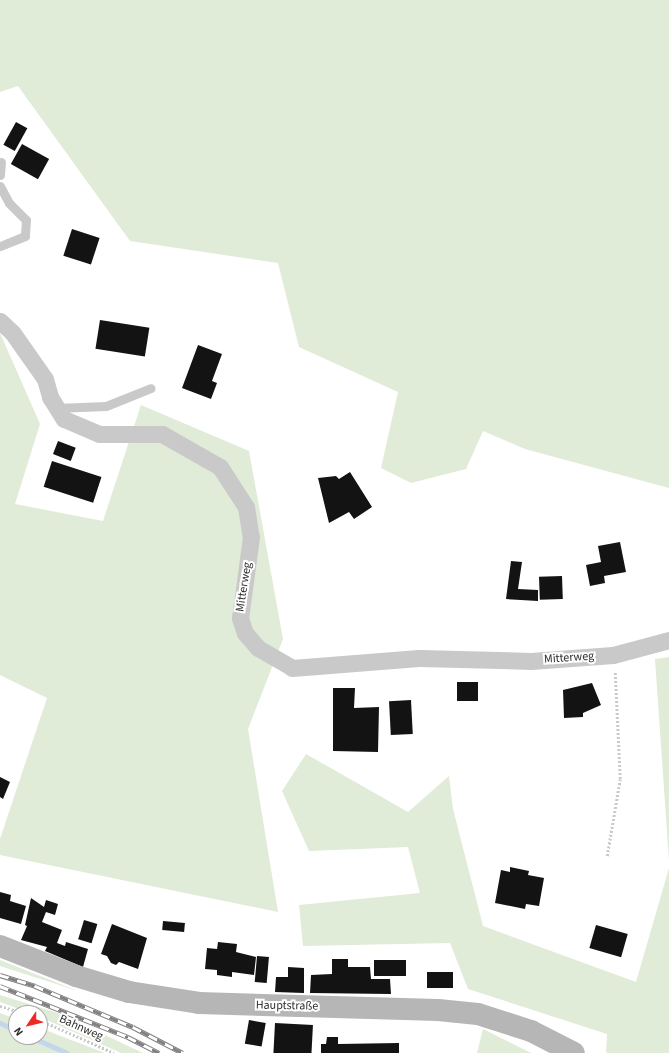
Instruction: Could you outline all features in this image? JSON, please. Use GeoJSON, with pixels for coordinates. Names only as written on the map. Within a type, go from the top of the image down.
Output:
{"type":"FeatureCollection","features":[{"type":"Feature","properties":{"kind":"main road","name":"Hauptstraße"},"geometry":{"type":"LineString","coordinates":[[0,946],[76,976],[129,992],[199,1003],[438,1010],[478,1014],[531,1031],[574,1053]]}},
{"type":"Feature","properties":{"kind":"street","name":"Mitterweg"},"geometry":{"type":"LineString","coordinates":[[0,321],[12,332],[45,379],[56,408],[64,419],[99,434],[162,434],[220,467],[246,508],[251,537],[240,618],[245,634],[258,648],[292,668],[419,658],[531,661],[614,655],[669,640]]}},
{"type":"Feature","properties":{"kind":"lane"},"geometry":{"type":"LineString","coordinates":[[0,175],[1,162]]}},
{"type":"Feature","properties":{"kind":"lane"},"geometry":{"type":"LineString","coordinates":[[0,186],[10,203],[26,220],[25,236],[0,246]]}},
{"type":"Feature","properties":{"kind":"lane"},"geometry":{"type":"LineString","coordinates":[[56,408],[106,406],[151,388]]}},
{"type":"Feature","properties":{"kind":"path"},"geometry":{"type":"LineString","coordinates":[[607,856],[620,779],[614,655]]}},
{"type":"Feature","properties":{"kind":"path","name":"Bahnweg"},"geometry":{"type":"LineString","coordinates":[[48,1024],[114,1053]]}},
{"type":"Feature","properties":{"kind":"green space"},"geometry":{"type":"Polygon","coordinates":[[[0,0],[669,0],[669,488],[525,449],[483,431],[466,469],[411,483],[381,468],[398,392],[299,347],[278,263],[130,241],[18,86],[0,92],[0,0]]]}},
{"type":"Feature","properties":{"kind":"green space"},"geometry":{"type":"Polygon","coordinates":[[[0,333],[40,424],[15,504],[103,521],[141,405],[249,451],[283,639],[248,729],[278,912],[0,855],[0,839],[47,698],[0,675],[0,333]]]}},
{"type":"Feature","properties":{"kind":"green space"},"geometry":{"type":"Polygon","coordinates":[[[669,657],[669,861],[655,659],[669,657]]]}},
{"type":"Feature","properties":{"kind":"green space"},"geometry":{"type":"Polygon","coordinates":[[[306,754],[408,812],[449,776],[453,809],[483,926],[636,982],[669,868],[669,1053],[608,1053],[606,1052],[607,1034],[468,989],[450,943],[303,946],[299,905],[420,893],[408,847],[309,851],[282,791],[306,754]]]}},
{"type":"Feature","properties":{"kind":"green space"},"geometry":{"type":"Polygon","coordinates":[[[0,960],[78,991],[0,966],[0,960]]]}},
{"type":"Feature","properties":{"kind":"green space"},"geometry":{"type":"Polygon","coordinates":[[[0,995],[32,1005],[8,1005],[0,1002],[0,995]]]}},
{"type":"Feature","properties":{"kind":"green space"},"geometry":{"type":"Polygon","coordinates":[[[48,1010],[58,1013],[143,1053],[121,1053],[48,1021],[48,1010]]]}},
{"type":"Feature","properties":{"kind":"green space"},"geometry":{"type":"Polygon","coordinates":[[[0,1013],[8,1016],[8,1045],[48,1045],[48,1031],[105,1053],[0,1053],[0,1013]]]}},
{"type":"Feature","properties":{"kind":"green space"},"geometry":{"type":"Polygon","coordinates":[[[483,1029],[531,1053],[477,1053],[483,1029]]]}},
{"type":"Feature","properties":{"kind":"building"},"geometry":{"type":"Polygon","coordinates":[[[16,122],[27,128],[15,151],[3,145],[16,122]]]}},
{"type":"Feature","properties":{"kind":"building"},"geometry":{"type":"Polygon","coordinates":[[[22,144],[49,159],[38,179],[11,164],[22,144]]]}},
{"type":"Feature","properties":{"kind":"building"},"geometry":{"type":"Polygon","coordinates":[[[72,229],[100,238],[91,265],[63,256],[72,229]]]}},
{"type":"Feature","properties":{"kind":"building"},"geometry":{"type":"Polygon","coordinates":[[[100,320],[149,328],[145,356],[95,349],[100,320]]]}},
{"type":"Feature","properties":{"kind":"building"},"geometry":{"type":"Polygon","coordinates":[[[198,345],[222,354],[212,381],[217,383],[211,399],[182,388],[198,345]]]}},
{"type":"Feature","properties":{"kind":"building"},"geometry":{"type":"Polygon","coordinates":[[[58,441],[76,448],[71,461],[53,454],[58,441]]]}},
{"type":"Feature","properties":{"kind":"building"},"geometry":{"type":"Polygon","coordinates":[[[52,461],[101,477],[93,503],[44,487],[52,461]]]}},
{"type":"Feature","properties":{"kind":"building"},"geometry":{"type":"Polygon","coordinates":[[[350,472],[372,507],[354,519],[349,512],[329,523],[318,478],[336,476],[339,479],[350,472]]]}},
{"type":"Feature","properties":{"kind":"building"},"geometry":{"type":"Polygon","coordinates":[[[620,542],[626,572],[604,576],[605,583],[590,586],[586,565],[601,562],[598,546],[620,542]]]}},
{"type":"Feature","properties":{"kind":"building"},"geometry":{"type":"Polygon","coordinates":[[[511,561],[522,562],[518,589],[538,590],[538,601],[506,599],[511,561]]]}},
{"type":"Feature","properties":{"kind":"building"},"geometry":{"type":"Polygon","coordinates":[[[562,576],[563,599],[540,600],[539,577],[562,576]]]}},
{"type":"Feature","properties":{"kind":"building"},"geometry":{"type":"Polygon","coordinates":[[[457,682],[478,682],[478,701],[457,701],[457,682]]]}},
{"type":"Feature","properties":{"kind":"building"},"geometry":{"type":"Polygon","coordinates":[[[592,683],[601,705],[583,713],[583,717],[564,718],[563,690],[592,683]]]}},
{"type":"Feature","properties":{"kind":"building"},"geometry":{"type":"Polygon","coordinates":[[[333,688],[355,688],[354,708],[379,707],[378,752],[333,751],[333,688]]]}},
{"type":"Feature","properties":{"kind":"building"},"geometry":{"type":"Polygon","coordinates":[[[411,700],[413,734],[391,735],[389,701],[411,700]]]}},
{"type":"Feature","properties":{"kind":"building"},"geometry":{"type":"Polygon","coordinates":[[[0,777],[10,782],[3,799],[0,797],[0,777]]]}},
{"type":"Feature","properties":{"kind":"building"},"geometry":{"type":"Polygon","coordinates":[[[510,867],[529,871],[528,875],[544,878],[539,906],[526,904],[525,909],[495,903],[501,870],[510,872],[510,867]]]}},
{"type":"Feature","properties":{"kind":"building"},"geometry":{"type":"Polygon","coordinates":[[[0,892],[11,895],[10,901],[26,906],[21,924],[0,918],[0,892]]]}},
{"type":"Feature","properties":{"kind":"building"},"geometry":{"type":"Polygon","coordinates":[[[31,898],[44,907],[46,900],[58,904],[55,915],[46,912],[42,922],[62,930],[57,943],[65,946],[66,942],[88,949],[83,967],[45,951],[47,947],[21,940],[27,926],[25,925],[31,898]]]}},
{"type":"Feature","properties":{"kind":"building"},"geometry":{"type":"Polygon","coordinates":[[[84,920],[97,924],[92,943],[78,939],[84,920]]]}},
{"type":"Feature","properties":{"kind":"building"},"geometry":{"type":"Polygon","coordinates":[[[163,921],[185,923],[184,932],[162,930],[163,921]]]}},
{"type":"Feature","properties":{"kind":"building"},"geometry":{"type":"Polygon","coordinates":[[[112,924],[147,938],[138,969],[119,962],[116,965],[111,963],[107,956],[101,954],[112,924]]]}},
{"type":"Feature","properties":{"kind":"building"},"geometry":{"type":"Polygon","coordinates":[[[596,925],[628,934],[621,957],[589,948],[596,925]]]}},
{"type":"Feature","properties":{"kind":"building"},"geometry":{"type":"Polygon","coordinates":[[[218,942],[237,944],[236,952],[256,957],[254,975],[232,972],[232,977],[217,975],[217,970],[205,969],[207,948],[217,949],[218,942]]]}},
{"type":"Feature","properties":{"kind":"building"},"geometry":{"type":"Polygon","coordinates":[[[257,956],[269,957],[267,983],[255,982],[257,956]]]}},
{"type":"Feature","properties":{"kind":"building"},"geometry":{"type":"Polygon","coordinates":[[[332,959],[348,959],[348,967],[370,967],[371,979],[390,979],[391,994],[310,993],[311,975],[332,974],[332,959]]]}},
{"type":"Feature","properties":{"kind":"building"},"geometry":{"type":"Polygon","coordinates":[[[374,960],[406,960],[406,976],[374,976],[374,960]]]}},
{"type":"Feature","properties":{"kind":"building"},"geometry":{"type":"Polygon","coordinates":[[[288,967],[304,968],[304,993],[275,992],[276,977],[288,977],[288,967]]]}},
{"type":"Feature","properties":{"kind":"building"},"geometry":{"type":"Polygon","coordinates":[[[427,972],[453,972],[453,988],[427,988],[427,972]]]}},
{"type":"Feature","properties":{"kind":"building"},"geometry":{"type":"Polygon","coordinates":[[[249,1020],[266,1023],[262,1047],[245,1044],[249,1020]]]}},
{"type":"Feature","properties":{"kind":"building"},"geometry":{"type":"Polygon","coordinates":[[[275,1023],[313,1025],[311,1053],[273,1053],[275,1023]]]}},
{"type":"Feature","properties":{"kind":"building"},"geometry":{"type":"Polygon","coordinates":[[[327,1037],[338,1037],[338,1044],[399,1043],[399,1053],[321,1053],[321,1044],[326,1044],[327,1037]]]}},
{"type":"Feature","properties":{"kind":"waterway"},"geometry":{"type":"LineString","coordinates":[[0,1023],[8,1026]]}},
{"type":"Feature","properties":{"kind":"waterway"},"geometry":{"type":"LineString","coordinates":[[48,1045],[67,1053]]}},
{"type":"Feature","properties":{"kind":"railway"},"geometry":{"type":"LineString","coordinates":[[0,975],[35,986],[133,1027],[183,1053]]}},
{"type":"Feature","properties":{"kind":"railway"},"geometry":{"type":"LineString","coordinates":[[0,986],[128,1037],[159,1053]]}}]}
